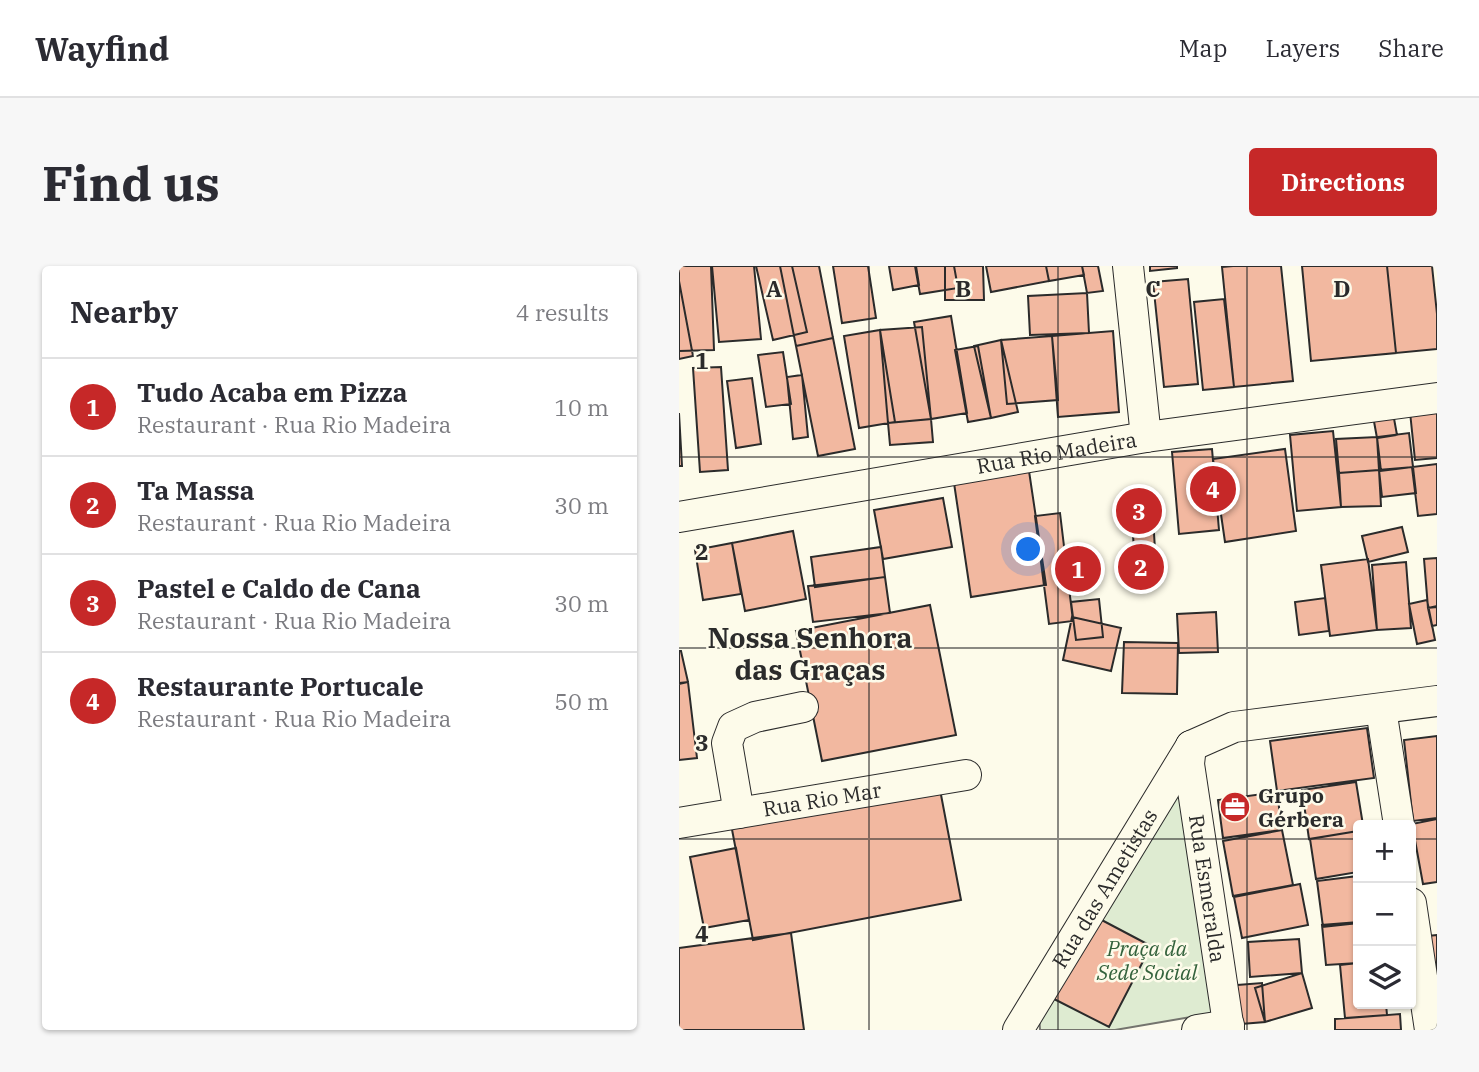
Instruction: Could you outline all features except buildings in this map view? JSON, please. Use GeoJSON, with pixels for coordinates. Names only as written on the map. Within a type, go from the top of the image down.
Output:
{"type":"FeatureCollection","features":[{"type":"Feature","properties":{"kind":"street"},"geometry":{"type":"LineString","coordinates":[[1128,266],[1146,438]]}},
{"type":"Feature","properties":{"kind":"street","name":"Rua Rio Madeira"},"geometry":{"type":"LineString","coordinates":[[679,517],[1146,438],[1437,398]]}},
{"type":"Feature","properties":{"kind":"street"},"geometry":{"type":"LineString","coordinates":[[1191,746],[1234,727],[1437,701]]}},
{"type":"Feature","properties":{"kind":"street"},"geometry":{"type":"LineString","coordinates":[[739,813],[727,743],[733,727],[755,716],[803,707]]}},
{"type":"Feature","properties":{"kind":"street"},"geometry":{"type":"LineString","coordinates":[[1381,709],[1398,820]]}},
{"type":"Feature","properties":{"kind":"street","name":"Rua das Ametistas"},"geometry":{"type":"LineString","coordinates":[[1025,1025],[1191,746]]}},
{"type":"Feature","properties":{"kind":"street","name":"Rua Esmeralda"},"geometry":{"type":"LineString","coordinates":[[1191,746],[1189,764],[1229,1028]]}},
{"type":"Feature","properties":{"kind":"street","name":"Rua Rio Mar"},"geometry":{"type":"LineString","coordinates":[[679,823],[966,775]]}},
{"type":"Feature","properties":{"kind":"street"},"geometry":{"type":"LineString","coordinates":[[1416,913],[1426,934],[1430,1030]]}},
{"type":"Feature","properties":{"kind":"street"},"geometry":{"type":"LineString","coordinates":[[1197,1030],[1229,1028]]}},
{"type":"Feature","properties":{"kind":"green space","name":"Praça da Sede Social"},"geometry":{"type":"Polygon","coordinates":[[[1186,774],[1220,1012],[1115,1030],[1040,1030],[1039,1013],[1186,774]]]}},
{"type":"Feature","properties":{"kind":"place","name":"Restaurante Portucale"},"geometry":{"type":"Point","coordinates":[1213,489]}},
{"type":"Feature","properties":{"kind":"place","name":"Pastel e Caldo de Cana"},"geometry":{"type":"Point","coordinates":[1139,511]}},
{"type":"Feature","properties":{"kind":"place","name":"Ta Massa"},"geometry":{"type":"Point","coordinates":[1141,567]}},
{"type":"Feature","properties":{"kind":"place","name":"Tudo Acaba em Pizza"},"geometry":{"type":"Point","coordinates":[1078,569]}},
{"type":"Feature","properties":{"kind":"place","name":"Grupo Gérbera"},"geometry":{"type":"Point","coordinates":[1235,807]}},
{"type":"Feature","properties":{"kind":"district","name":"Nossa Senhora das Graças"},"geometry":{"type":"Point","coordinates":[810,653]}}]}
